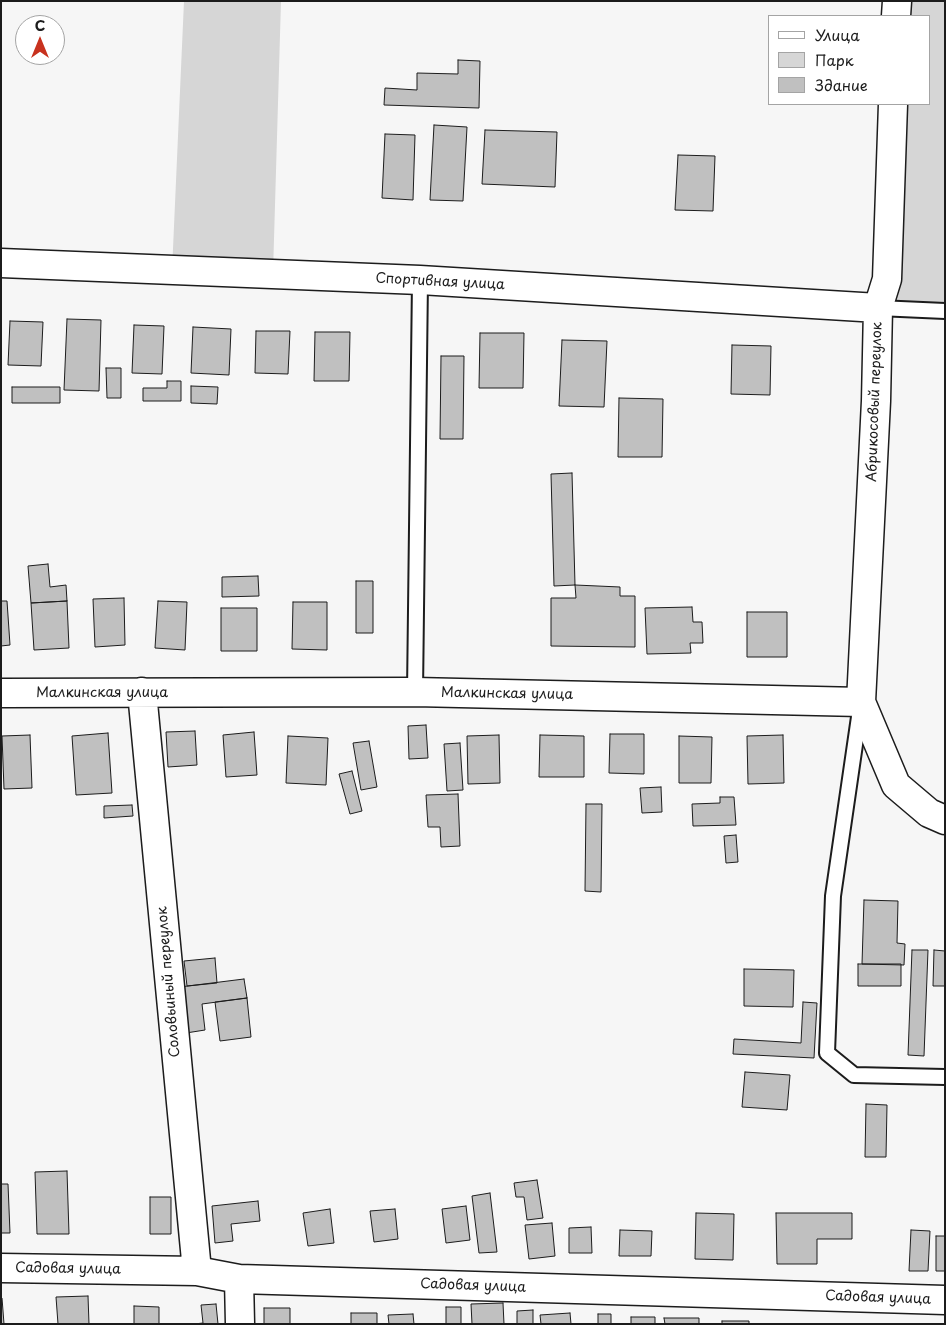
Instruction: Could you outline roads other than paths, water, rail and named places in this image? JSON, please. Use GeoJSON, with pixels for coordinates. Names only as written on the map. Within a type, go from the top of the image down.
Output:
{"type":"FeatureCollection","features":[{"type":"Feature","properties":{"kind":"street"},"geometry":{"type":"LineString","coordinates":[[896,15],[897,1]]}},
{"type":"Feature","properties":{"kind":"street","name":"Абрикосовый переулок"},"geometry":{"type":"LineString","coordinates":[[861,702],[876,401],[878,308],[887,279],[892,105]]}},
{"type":"Feature","properties":{"kind":"street","name":"Спортивная улица"},"geometry":{"type":"LineString","coordinates":[[1,263],[420,280],[878,308]]}},
{"type":"Feature","properties":{"kind":"street","name":"Соловьиный переулок"},"geometry":{"type":"LineString","coordinates":[[142,692],[197,1272]]}},
{"type":"Feature","properties":{"kind":"street","name":"Малкинская улица"},"geometry":{"type":"LineString","coordinates":[[1,693],[415,692],[861,702]]}},
{"type":"Feature","properties":{"kind":"street"},"geometry":{"type":"LineString","coordinates":[[861,702],[896,785],[929,813],[945,820]]}},
{"type":"Feature","properties":{"kind":"street","name":"Садовая улица"},"geometry":{"type":"LineString","coordinates":[[1,1268],[197,1272],[239,1279],[945,1300]]}},
{"type":"Feature","properties":{"kind":"street"},"geometry":{"type":"LineString","coordinates":[[239,1279],[240,1324]]}},
{"type":"Feature","properties":{"kind":"lane"},"geometry":{"type":"LineString","coordinates":[[415,692],[420,280]]}},
{"type":"Feature","properties":{"kind":"lane"},"geometry":{"type":"LineString","coordinates":[[878,308],[945,311]]}},
{"type":"Feature","properties":{"kind":"lane"},"geometry":{"type":"LineString","coordinates":[[861,702],[833,896],[827,1053],[854,1075],[945,1077]]}}]}
